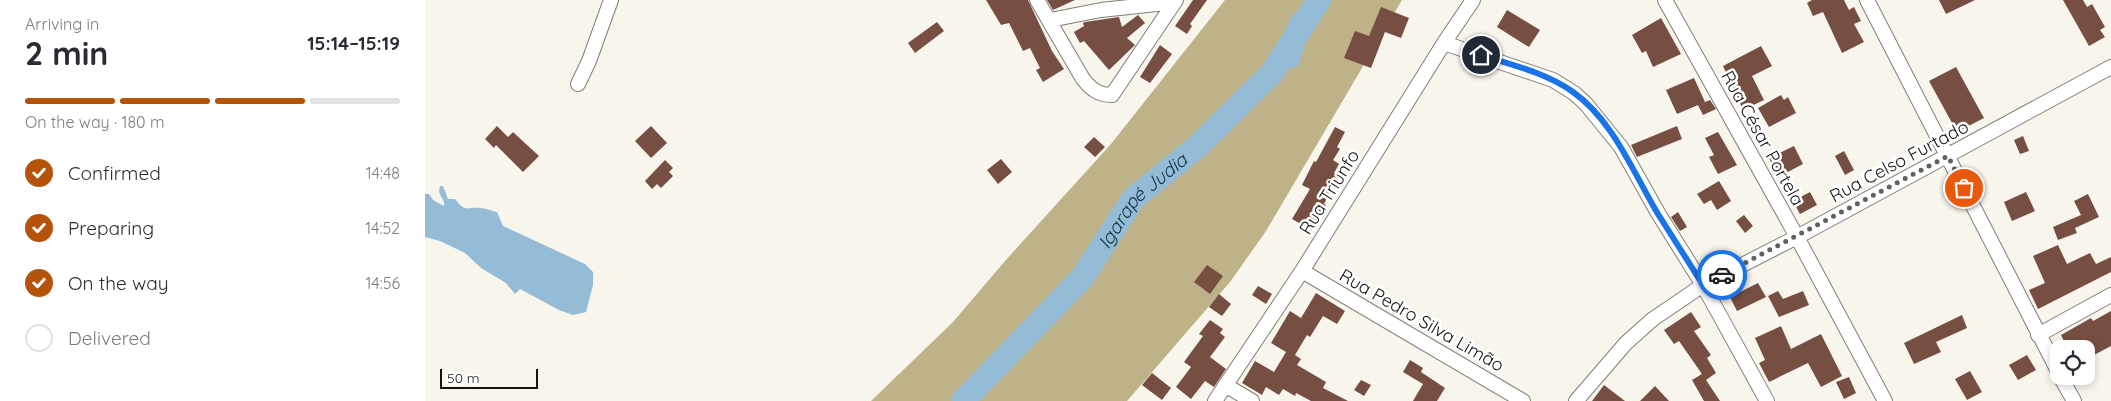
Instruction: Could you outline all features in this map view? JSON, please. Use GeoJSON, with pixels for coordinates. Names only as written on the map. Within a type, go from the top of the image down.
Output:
{"type":"FeatureCollection","features":[{"type":"Feature","properties":{"kind":"street"},"geometry":{"type":"LineString","coordinates":[[577,84],[589,61],[611,0]]}},
{"type":"Feature","properties":{"kind":"street"},"geometry":{"type":"LineString","coordinates":[[1037,0],[1083,80],[1103,95],[1111,95],[1175,1]]}},
{"type":"Feature","properties":{"kind":"street","name":"Rua Triunfo"},"geometry":{"type":"LineString","coordinates":[[1215,401],[1302,272],[1444,43],[1473,0]]}},
{"type":"Feature","properties":{"kind":"street","name":"Rua César Portela"},"geometry":{"type":"LineString","coordinates":[[1665,0],[1797,237],[1885,401]]}},
{"type":"Feature","properties":{"kind":"street"},"geometry":{"type":"LineString","coordinates":[[1867,0],[2050,357]]}},
{"type":"Feature","properties":{"kind":"street"},"geometry":{"type":"LineString","coordinates":[[1050,20],[1101,10],[1175,1]]}},
{"type":"Feature","properties":{"kind":"street"},"geometry":{"type":"LineString","coordinates":[[1444,43],[1553,80],[1574,93],[1600,120],[1621,147],[1658,213],[1703,285],[1767,401]]}},
{"type":"Feature","properties":{"kind":"street","name":"Rua Celso Furtado"},"geometry":{"type":"LineString","coordinates":[[1576,401],[1626,342],[1653,319],[1703,285],[1797,237],[2111,67]]}},
{"type":"Feature","properties":{"kind":"street","name":"Rua Pedro Silva Limão"},"geometry":{"type":"LineString","coordinates":[[1302,272],[1523,401]]}},
{"type":"Feature","properties":{"kind":"street"},"geometry":{"type":"LineString","coordinates":[[2038,335],[2111,295]]}},
{"type":"Feature","properties":{"kind":"street"},"geometry":{"type":"LineString","coordinates":[[1225,385],[1252,401]]}},
{"type":"Feature","properties":{"kind":"street"},"geometry":{"type":"LineString","coordinates":[[2065,385],[2074,401]]}},
{"type":"Feature","properties":{"kind":"shaded area"},"geometry":{"type":"Polygon","coordinates":[[[1225,0],[1402,0],[1266,231],[1230,282],[1127,401],[871,401],[953,322],[1005,261],[1111,144],[1225,0]]]}},
{"type":"Feature","properties":{"kind":"water"},"geometry":{"type":"Polygon","coordinates":[[[1313,0],[1326,0],[1317,5],[1312,14],[1309,37],[1305,43],[1299,64],[1292,68],[1278,65],[1272,60],[1273,56],[1282,42],[1291,17],[1313,0]]]}},
{"type":"Feature","properties":{"kind":"water"},"geometry":{"type":"Polygon","coordinates":[[[440,186],[443,186],[448,199],[455,199],[464,208],[482,208],[497,212],[503,226],[585,264],[593,272],[593,285],[586,312],[573,315],[559,310],[520,289],[515,294],[506,283],[481,268],[465,253],[440,241],[425,237],[425,194],[429,194],[433,200],[444,206],[439,192],[440,186]]]}},
{"type":"Feature","properties":{"kind":"building"},"geometry":{"type":"Polygon","coordinates":[[[986,0],[1028,0],[1052,51],[1064,69],[1043,82],[1036,70],[1040,68],[1030,48],[1023,51],[1009,23],[1001,25],[986,0]]]}},
{"type":"Feature","properties":{"kind":"building"},"geometry":{"type":"Polygon","coordinates":[[[1047,0],[1075,0],[1053,10],[1047,0]]]}},
{"type":"Feature","properties":{"kind":"building"},"geometry":{"type":"Polygon","coordinates":[[[1193,0],[1207,0],[1190,24],[1192,26],[1187,34],[1175,26],[1193,0]]]}},
{"type":"Feature","properties":{"kind":"building"},"geometry":{"type":"Polygon","coordinates":[[[1812,0],[1844,0],[1849,10],[1854,7],[1861,21],[1854,24],[1864,42],[1842,53],[1823,12],[1813,16],[1807,3],[1812,0]]]}},
{"type":"Feature","properties":{"kind":"building"},"geometry":{"type":"Polygon","coordinates":[[[1939,0],[1975,0],[1946,14],[1939,0]]]}},
{"type":"Feature","properties":{"kind":"building"},"geometry":{"type":"Polygon","coordinates":[[[2063,0],[2083,0],[2087,7],[2092,4],[2105,27],[2100,30],[2105,37],[2089,46],[2063,0]]]}},
{"type":"Feature","properties":{"kind":"building"},"geometry":{"type":"Polygon","coordinates":[[[1381,7],[1409,18],[1401,38],[1385,32],[1371,68],[1344,58],[1355,31],[1369,36],[1381,7]]]}},
{"type":"Feature","properties":{"kind":"building"},"geometry":{"type":"Polygon","coordinates":[[[1507,10],[1540,30],[1529,47],[1497,27],[1507,10]]]}},
{"type":"Feature","properties":{"kind":"building"},"geometry":{"type":"Polygon","coordinates":[[[1138,15],[1145,23],[1127,38],[1135,45],[1109,70],[1084,41],[1080,43],[1074,32],[1084,26],[1083,23],[1085,22],[1119,17],[1122,27],[1138,15]]]}},
{"type":"Feature","properties":{"kind":"building"},"geometry":{"type":"Polygon","coordinates":[[[1661,18],[1681,54],[1653,67],[1646,51],[1642,53],[1632,35],[1661,18]]]}},
{"type":"Feature","properties":{"kind":"building"},"geometry":{"type":"Polygon","coordinates":[[[937,22],[944,31],[915,53],[908,43],[937,22]]]}},
{"type":"Feature","properties":{"kind":"building"},"geometry":{"type":"Polygon","coordinates":[[[1160,45],[1172,54],[1150,83],[1140,77],[1160,45]]]}},
{"type":"Feature","properties":{"kind":"building"},"geometry":{"type":"Polygon","coordinates":[[[1761,46],[1772,66],[1752,76],[1764,100],[1743,110],[1723,66],[1761,46]]]}},
{"type":"Feature","properties":{"kind":"building"},"geometry":{"type":"Polygon","coordinates":[[[1956,67],[1984,118],[1957,132],[1929,81],[1956,67]]]}},
{"type":"Feature","properties":{"kind":"building"},"geometry":{"type":"Polygon","coordinates":[[[1694,78],[1705,102],[1677,114],[1666,90],[1694,78]]]}},
{"type":"Feature","properties":{"kind":"building"},"geometry":{"type":"Polygon","coordinates":[[[1781,95],[1784,100],[1788,97],[1796,113],[1769,127],[1758,108],[1781,95]]]}},
{"type":"Feature","properties":{"kind":"building"},"geometry":{"type":"Polygon","coordinates":[[[1710,100],[1716,109],[1703,115],[1698,105],[1710,100]]]}},
{"type":"Feature","properties":{"kind":"building"},"geometry":{"type":"Polygon","coordinates":[[[497,126],[508,137],[513,132],[539,156],[523,172],[496,145],[494,148],[485,139],[497,126]]]}},
{"type":"Feature","properties":{"kind":"building"},"geometry":{"type":"Polygon","coordinates":[[[651,126],[667,143],[651,158],[635,141],[651,126]]]}},
{"type":"Feature","properties":{"kind":"building"},"geometry":{"type":"Polygon","coordinates":[[[1677,126],[1682,139],[1637,157],[1631,145],[1677,126]]]}},
{"type":"Feature","properties":{"kind":"building"},"geometry":{"type":"Polygon","coordinates":[[[1335,127],[1345,132],[1337,147],[1340,149],[1333,160],[1339,164],[1334,173],[1338,175],[1324,204],[1326,205],[1312,230],[1292,219],[1310,189],[1302,185],[1335,127]]]}},
{"type":"Feature","properties":{"kind":"building"},"geometry":{"type":"Polygon","coordinates":[[[1718,132],[1737,165],[1718,174],[1709,157],[1714,155],[1705,138],[1718,132]]]}},
{"type":"Feature","properties":{"kind":"building"},"geometry":{"type":"Polygon","coordinates":[[[2023,136],[2029,151],[2020,154],[2014,140],[2023,136]]]}},
{"type":"Feature","properties":{"kind":"building"},"geometry":{"type":"Polygon","coordinates":[[[1094,137],[1105,147],[1095,157],[1084,147],[1094,137]]]}},
{"type":"Feature","properties":{"kind":"building"},"geometry":{"type":"Polygon","coordinates":[[[1794,146],[1803,164],[1784,174],[1782,171],[1777,174],[1769,158],[1794,146]]]}},
{"type":"Feature","properties":{"kind":"building"},"geometry":{"type":"Polygon","coordinates":[[[1844,151],[1854,170],[1845,175],[1835,156],[1844,151]]]}},
{"type":"Feature","properties":{"kind":"building"},"geometry":{"type":"Polygon","coordinates":[[[1001,159],[1012,172],[998,184],[987,170],[1001,159]]]}},
{"type":"Feature","properties":{"kind":"building"},"geometry":{"type":"Polygon","coordinates":[[[665,160],[673,168],[669,172],[673,176],[661,188],[657,184],[652,189],[645,181],[665,160]]]}},
{"type":"Feature","properties":{"kind":"building"},"geometry":{"type":"Polygon","coordinates":[[[1719,181],[1731,201],[1717,210],[1711,200],[1704,204],[1697,194],[1719,181]]]}},
{"type":"Feature","properties":{"kind":"building"},"geometry":{"type":"Polygon","coordinates":[[[1810,192],[1817,205],[1800,214],[1793,201],[1810,192]]]}},
{"type":"Feature","properties":{"kind":"building"},"geometry":{"type":"Polygon","coordinates":[[[2026,192],[2035,211],[2012,221],[2004,202],[2026,192]]]}},
{"type":"Feature","properties":{"kind":"building"},"geometry":{"type":"Polygon","coordinates":[[[2088,194],[2099,217],[2075,228],[2077,233],[2058,240],[2053,227],[2081,215],[2074,201],[2088,194]]]}},
{"type":"Feature","properties":{"kind":"building"},"geometry":{"type":"Polygon","coordinates":[[[1678,212],[1687,227],[1680,231],[1671,217],[1678,212]]]}},
{"type":"Feature","properties":{"kind":"building"},"geometry":{"type":"Polygon","coordinates":[[[1744,215],[1753,226],[1745,233],[1736,221],[1744,215]]]}},
{"type":"Feature","properties":{"kind":"building"},"geometry":{"type":"Polygon","coordinates":[[[2058,245],[2067,264],[2090,253],[2096,264],[2111,257],[2111,272],[2038,309],[2029,290],[2045,283],[2033,256],[2058,245]]]}},
{"type":"Feature","properties":{"kind":"building"},"geometry":{"type":"Polygon","coordinates":[[[1207,265],[1223,276],[1210,294],[1194,282],[1207,265]]]}},
{"type":"Feature","properties":{"kind":"building"},"geometry":{"type":"Polygon","coordinates":[[[1758,283],[1766,297],[1737,311],[1730,297],[1758,283]]]}},
{"type":"Feature","properties":{"kind":"building"},"geometry":{"type":"Polygon","coordinates":[[[1258,286],[1272,294],[1266,304],[1252,295],[1258,286]]]}},
{"type":"Feature","properties":{"kind":"building"},"geometry":{"type":"Polygon","coordinates":[[[1778,291],[1783,299],[1803,291],[1809,305],[1779,317],[1768,296],[1778,291]]]}},
{"type":"Feature","properties":{"kind":"building"},"geometry":{"type":"Polygon","coordinates":[[[1316,293],[1345,311],[1337,324],[1323,316],[1310,337],[1307,335],[1295,355],[1301,359],[1297,365],[1326,382],[1323,388],[1348,401],[1311,401],[1296,393],[1295,396],[1283,389],[1279,395],[1266,387],[1262,395],[1242,383],[1255,361],[1274,372],[1286,352],[1271,343],[1290,311],[1301,318],[1316,293]]]}},
{"type":"Feature","properties":{"kind":"building"},"geometry":{"type":"Polygon","coordinates":[[[1219,294],[1231,304],[1222,316],[1209,307],[1219,294]]]}},
{"type":"Feature","properties":{"kind":"building"},"geometry":{"type":"Polygon","coordinates":[[[2111,311],[2111,346],[2095,354],[2095,340],[2064,340],[2061,335],[2091,318],[2093,321],[2111,311]]]}},
{"type":"Feature","properties":{"kind":"building"},"geometry":{"type":"Polygon","coordinates":[[[1691,312],[1701,327],[1694,331],[1711,355],[1707,358],[1716,373],[1706,380],[1720,401],[1704,401],[1692,380],[1702,374],[1679,341],[1674,344],[1664,330],[1691,312]]]}},
{"type":"Feature","properties":{"kind":"building"},"geometry":{"type":"Polygon","coordinates":[[[1962,315],[1967,328],[1936,342],[1941,352],[1914,364],[1904,343],[1962,315]]]}},
{"type":"Feature","properties":{"kind":"building"},"geometry":{"type":"Polygon","coordinates":[[[1210,320],[1223,329],[1220,333],[1225,337],[1210,357],[1226,369],[1214,387],[1205,381],[1191,399],[1176,387],[1191,367],[1184,362],[1203,336],[1199,334],[1210,320]]]}},
{"type":"Feature","properties":{"kind":"building"},"geometry":{"type":"Polygon","coordinates":[[[1781,326],[1791,349],[1821,334],[1842,376],[1821,387],[1808,363],[1769,382],[1759,363],[1765,360],[1755,338],[1781,326]]]}},
{"type":"Feature","properties":{"kind":"building"},"geometry":{"type":"Polygon","coordinates":[[[2027,355],[2036,370],[2018,380],[2009,365],[2027,355]]]}},
{"type":"Feature","properties":{"kind":"building"},"geometry":{"type":"Polygon","coordinates":[[[1410,360],[1423,368],[1421,372],[1445,388],[1437,401],[1413,401],[1423,384],[1403,372],[1410,360]]]}},
{"type":"Feature","properties":{"kind":"building"},"geometry":{"type":"Polygon","coordinates":[[[1970,371],[1982,392],[1967,400],[1955,379],[1970,371]]]}},
{"type":"Feature","properties":{"kind":"building"},"geometry":{"type":"Polygon","coordinates":[[[1152,373],[1171,388],[1162,400],[1142,385],[1152,373]]]}},
{"type":"Feature","properties":{"kind":"building"},"geometry":{"type":"Polygon","coordinates":[[[1849,377],[1856,393],[1844,399],[1836,382],[1849,377]]]}},
{"type":"Feature","properties":{"kind":"building"},"geometry":{"type":"Polygon","coordinates":[[[1361,380],[1371,385],[1364,396],[1354,390],[1361,380]]]}},
{"type":"Feature","properties":{"kind":"building"},"geometry":{"type":"Polygon","coordinates":[[[1604,385],[1625,401],[1592,401],[1604,385]]]}},
{"type":"Feature","properties":{"kind":"building"},"geometry":{"type":"Polygon","coordinates":[[[1655,386],[1669,401],[1640,401],[1655,386]]]}},
{"type":"Feature","properties":{"kind":"waterway","name":"Igarapé Judia"},"geometry":{"type":"LineString","coordinates":[[963,401],[1082,278],[1133,199],[1199,145],[1272,73],[1319,0]]}},
{"type":"Feature","properties":{"kind":"way so far"},"geometry":{"type":"LineString","coordinates":[[1722,275],[1948,156],[1964,188]]}},
{"type":"Feature","properties":{"kind":"route"},"geometry":{"type":"LineString","coordinates":[[1481,55],[1553,80],[1574,93],[1600,120],[1621,147],[1658,213],[1703,285],[1722,275]]}}]}
